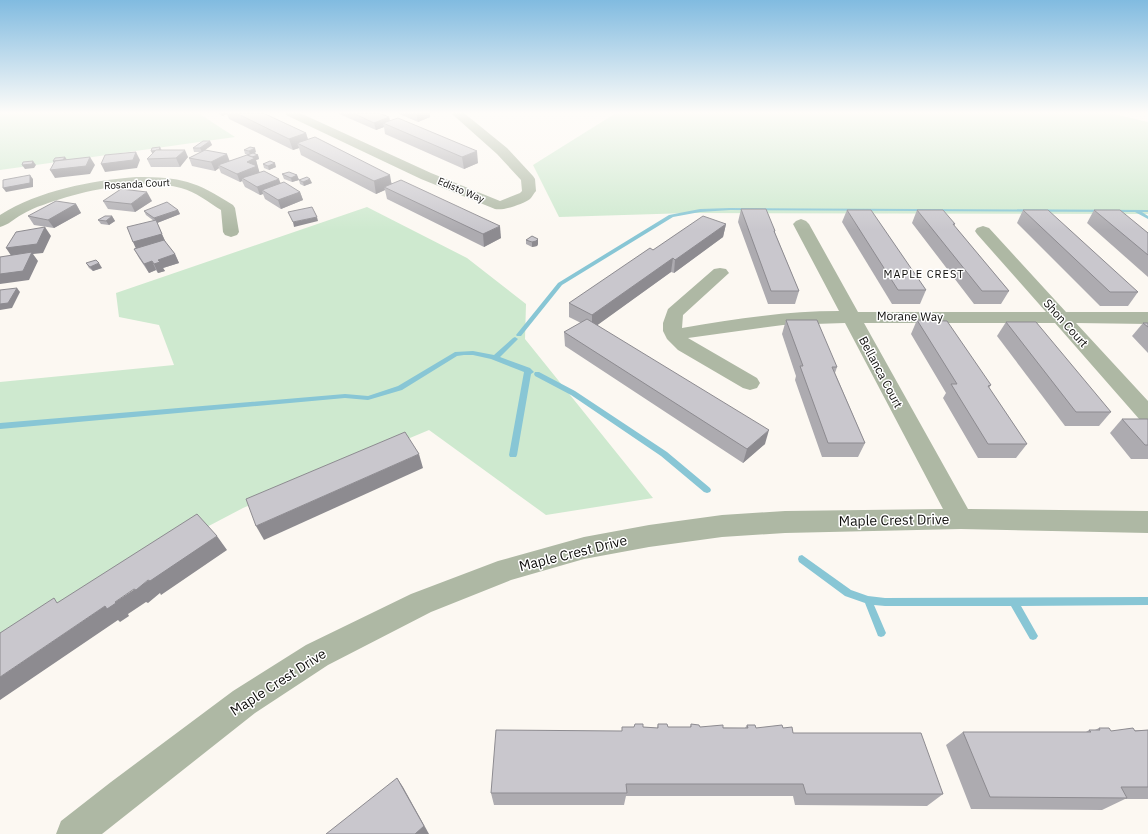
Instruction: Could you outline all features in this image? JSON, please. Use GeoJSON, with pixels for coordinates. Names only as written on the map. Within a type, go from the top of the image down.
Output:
{"type":"FeatureCollection","features":[{"type":"Feature","properties":{"kind":"street","name":"Edisto Way"},"geometry":{"type":"LineString","coordinates":[[374,152],[426,176],[500,206],[525,196],[529,191],[528,179],[503,152]]}},
{"type":"Feature","properties":{"kind":"street","name":"Rosanda Court"},"geometry":{"type":"LineString","coordinates":[[0,222],[7,216],[40,201],[75,190],[120,183],[179,183],[196,188],[228,208],[232,232]]}},
{"type":"Feature","properties":{"kind":"street","name":"Bellanca Court"},"geometry":{"type":"LineString","coordinates":[[801,224],[960,519]]}},
{"type":"Feature","properties":{"kind":"street","name":"Shon Court"},"geometry":{"type":"LineString","coordinates":[[983,231],[1148,415]]}},
{"type":"Feature","properties":{"kind":"street"},"geometry":{"type":"LineString","coordinates":[[720,273],[675,312],[671,329],[674,335],[684,346],[750,382]]}},
{"type":"Feature","properties":{"kind":"street","name":"Morane Way"},"geometry":{"type":"LineString","coordinates":[[674,335],[790,318],[851,316],[1148,318]]}},
{"type":"Feature","properties":{"kind":"street","name":"Maple Crest Drive"},"geometry":{"type":"LineString","coordinates":[[74,834],[123,794],[244,702],[317,655],[421,603],[508,569],[584,548],[649,536],[722,526],[785,522],[960,519],[1148,522]]}},
{"type":"Feature","properties":{"kind":"green space"},"geometry":{"type":"Polygon","coordinates":[[[0,152],[129,152],[0,170],[0,152]]]}},
{"type":"Feature","properties":{"kind":"green space"},"geometry":{"type":"Polygon","coordinates":[[[554,152],[1148,152],[1148,214],[689,213],[559,217],[533,165],[554,152]]]}},
{"type":"Feature","properties":{"kind":"green space"},"geometry":{"type":"Polygon","coordinates":[[[367,207],[467,258],[526,304],[525,339],[653,498],[546,515],[429,430],[243,508],[64,602],[0,641],[0,382],[174,365],[159,325],[119,317],[116,293],[367,207]]]}},
{"type":"Feature","properties":{"kind":"building"},"geometry":{"type":"Polygon","coordinates":[[[136,152],[133,160],[101,164],[105,155],[136,152]]]}},
{"type":"Feature","properties":{"kind":"building"},"geometry":{"type":"Polygon","coordinates":[[[154,152],[183,152],[176,158],[147,159],[154,152]]]}},
{"type":"Feature","properties":{"kind":"building"},"geometry":{"type":"Polygon","coordinates":[[[201,152],[227,154],[211,162],[189,158],[201,152]]]}},
{"type":"Feature","properties":{"kind":"building"},"geometry":{"type":"Polygon","coordinates":[[[315,152],[344,152],[390,175],[374,181],[315,152]]]}},
{"type":"Feature","properties":{"kind":"building"},"geometry":{"type":"Polygon","coordinates":[[[450,152],[475,152],[462,157],[450,152]]]}},
{"type":"Feature","properties":{"kind":"building"},"geometry":{"type":"Polygon","coordinates":[[[253,153],[258,155],[252,157],[247,155],[253,153]]]}},
{"type":"Feature","properties":{"kind":"building"},"geometry":{"type":"Polygon","coordinates":[[[247,155],[255,158],[247,162],[257,166],[237,174],[218,165],[247,155]]]}},
{"type":"Feature","properties":{"kind":"building"},"geometry":{"type":"Polygon","coordinates":[[[65,157],[63,160],[53,161],[55,158],[65,157]]]}},
{"type":"Feature","properties":{"kind":"building"},"geometry":{"type":"Polygon","coordinates":[[[90,157],[86,166],[50,170],[55,161],[90,157]]]}},
{"type":"Feature","properties":{"kind":"building"},"geometry":{"type":"Polygon","coordinates":[[[33,161],[32,164],[22,165],[23,162],[33,161]]]}},
{"type":"Feature","properties":{"kind":"building"},"geometry":{"type":"Polygon","coordinates":[[[270,161],[275,163],[268,166],[263,164],[270,161]]]}},
{"type":"Feature","properties":{"kind":"building"},"geometry":{"type":"Polygon","coordinates":[[[264,171],[279,179],[257,187],[242,178],[264,171]]]}},
{"type":"Feature","properties":{"kind":"building"},"geometry":{"type":"Polygon","coordinates":[[[289,172],[297,175],[291,178],[282,174],[289,172]]]}},
{"type":"Feature","properties":{"kind":"building"},"geometry":{"type":"Polygon","coordinates":[[[30,175],[30,183],[3,188],[3,180],[30,175]]]}},
{"type":"Feature","properties":{"kind":"building"},"geometry":{"type":"Polygon","coordinates":[[[307,177],[310,179],[303,182],[299,180],[307,177]]]}},
{"type":"Feature","properties":{"kind":"building"},"geometry":{"type":"Polygon","coordinates":[[[401,180],[500,226],[483,234],[384,187],[401,180]]]}},
{"type":"Feature","properties":{"kind":"building"},"geometry":{"type":"Polygon","coordinates":[[[284,182],[300,192],[278,200],[262,190],[284,182]]]}},
{"type":"Feature","properties":{"kind":"building"},"geometry":{"type":"Polygon","coordinates":[[[121,189],[147,192],[131,204],[103,201],[121,189]]]}},
{"type":"Feature","properties":{"kind":"building"},"geometry":{"type":"Polygon","coordinates":[[[56,201],[76,204],[48,220],[28,216],[56,201]]]}},
{"type":"Feature","properties":{"kind":"building"},"geometry":{"type":"Polygon","coordinates":[[[167,202],[178,210],[154,218],[144,211],[167,202]]]}},
{"type":"Feature","properties":{"kind":"building"},"geometry":{"type":"Polygon","coordinates":[[[312,207],[317,217],[293,222],[288,212],[312,207]]]}},
{"type":"Feature","properties":{"kind":"building"},"geometry":{"type":"Polygon","coordinates":[[[741,209],[766,209],[799,291],[771,291],[741,209]]]}},
{"type":"Feature","properties":{"kind":"building"},"geometry":{"type":"Polygon","coordinates":[[[847,210],[871,210],[926,290],[898,290],[847,210]]]}},
{"type":"Feature","properties":{"kind":"building"},"geometry":{"type":"Polygon","coordinates":[[[917,210],[943,210],[1009,291],[982,291],[917,210]]]}},
{"type":"Feature","properties":{"kind":"building"},"geometry":{"type":"Polygon","coordinates":[[[1023,210],[1048,210],[1138,292],[1110,292],[1023,210]]]}},
{"type":"Feature","properties":{"kind":"building"},"geometry":{"type":"Polygon","coordinates":[[[1094,210],[1120,210],[1148,233],[1148,255],[1094,210]]]}},
{"type":"Feature","properties":{"kind":"building"},"geometry":{"type":"Polygon","coordinates":[[[105,216],[112,216],[106,221],[98,220],[105,216]]]}},
{"type":"Feature","properties":{"kind":"building"},"geometry":{"type":"Polygon","coordinates":[[[703,216],[726,224],[675,260],[673,258],[592,315],[569,303],[650,248],[653,250],[703,216]]]}},
{"type":"Feature","properties":{"kind":"building"},"geometry":{"type":"Polygon","coordinates":[[[156,220],[162,234],[133,242],[127,227],[156,220]]]}},
{"type":"Feature","properties":{"kind":"building"},"geometry":{"type":"Polygon","coordinates":[[[45,227],[37,244],[6,248],[16,232],[45,227]]]}},
{"type":"Feature","properties":{"kind":"building"},"geometry":{"type":"Polygon","coordinates":[[[532,236],[538,239],[532,242],[526,240],[532,236]]]}},
{"type":"Feature","properties":{"kind":"building"},"geometry":{"type":"Polygon","coordinates":[[[164,240],[175,254],[158,260],[160,262],[154,264],[152,261],[144,264],[134,249],[164,240]]]}},
{"type":"Feature","properties":{"kind":"building"},"geometry":{"type":"Polygon","coordinates":[[[32,252],[23,271],[0,274],[0,257],[32,252]]]}},
{"type":"Feature","properties":{"kind":"building"},"geometry":{"type":"Polygon","coordinates":[[[96,260],[99,263],[90,267],[86,263],[96,260]]]}},
{"type":"Feature","properties":{"kind":"building"},"geometry":{"type":"Polygon","coordinates":[[[17,288],[8,303],[0,304],[0,290],[17,288]]]}},
{"type":"Feature","properties":{"kind":"building"},"geometry":{"type":"Polygon","coordinates":[[[587,319],[769,430],[747,449],[564,332],[587,319]]]}},
{"type":"Feature","properties":{"kind":"building"},"geometry":{"type":"Polygon","coordinates":[[[786,320],[817,320],[837,367],[832,367],[865,443],[828,443],[800,366],[803,366],[786,320]]]}},
{"type":"Feature","properties":{"kind":"building"},"geometry":{"type":"Polygon","coordinates":[[[917,320],[947,321],[991,385],[988,386],[1027,444],[988,444],[951,384],[957,384],[917,320]]]}},
{"type":"Feature","properties":{"kind":"building"},"geometry":{"type":"Polygon","coordinates":[[[1006,322],[1036,322],[1111,412],[1076,412],[1006,322]]]}},
{"type":"Feature","properties":{"kind":"building"},"geometry":{"type":"Polygon","coordinates":[[[1122,419],[1148,419],[1148,445],[1145,445],[1122,419]]]}},
{"type":"Feature","properties":{"kind":"building"},"geometry":{"type":"Polygon","coordinates":[[[405,432],[419,454],[256,526],[246,499],[405,432]]]}},
{"type":"Feature","properties":{"kind":"building"},"geometry":{"type":"Polygon","coordinates":[[[197,514],[217,536],[150,581],[148,580],[136,590],[134,589],[107,609],[105,606],[0,677],[0,633],[54,598],[57,603],[197,514]]]}},
{"type":"Feature","properties":{"kind":"building"},"geometry":{"type":"Polygon","coordinates":[[[635,724],[643,724],[643,727],[658,728],[658,724],[667,724],[668,727],[691,727],[691,724],[699,725],[700,727],[723,725],[723,728],[748,728],[747,725],[755,725],[756,728],[782,725],[783,728],[792,727],[793,733],[921,733],[943,794],[806,794],[803,784],[626,784],[627,793],[491,793],[496,730],[622,731],[622,727],[634,727],[635,724]]]}},
{"type":"Feature","properties":{"kind":"building"},"geometry":{"type":"Polygon","coordinates":[[[1099,728],[1109,728],[1111,731],[1133,728],[1135,731],[1148,730],[1148,787],[1121,787],[1127,798],[990,797],[963,732],[1091,732],[1089,730],[1100,730],[1099,728]]]}},
{"type":"Feature","properties":{"kind":"building"},"geometry":{"type":"Polygon","coordinates":[[[397,778],[424,826],[415,834],[326,834],[397,778]]]}},
{"type":"Feature","properties":{"kind":"waterway"},"geometry":{"type":"LineString","coordinates":[[519,335],[560,284],[671,216],[681,213],[700,210],[730,209],[1148,211]]}},
{"type":"Feature","properties":{"kind":"waterway"},"geometry":{"type":"LineString","coordinates":[[1136,211],[1148,218]]}},
{"type":"Feature","properties":{"kind":"waterway"},"geometry":{"type":"LineString","coordinates":[[495,358],[515,339]]}},
{"type":"Feature","properties":{"kind":"waterway"},"geometry":{"type":"LineString","coordinates":[[0,426],[345,396],[368,398],[400,388],[455,354],[473,353],[495,358]]}},
{"type":"Feature","properties":{"kind":"waterway"},"geometry":{"type":"LineString","coordinates":[[495,358],[528,371]]}},
{"type":"Feature","properties":{"kind":"waterway"},"geometry":{"type":"LineString","coordinates":[[513,455],[528,371]]}},
{"type":"Feature","properties":{"kind":"waterway"},"geometry":{"type":"LineString","coordinates":[[537,374],[573,393],[664,454],[707,490]]}},
{"type":"Feature","properties":{"kind":"waterway"},"geometry":{"type":"LineString","coordinates":[[802,559],[848,593],[868,600]]}},
{"type":"Feature","properties":{"kind":"waterway"},"geometry":{"type":"LineString","coordinates":[[868,600],[885,602],[1148,601]]}},
{"type":"Feature","properties":{"kind":"waterway"},"geometry":{"type":"LineString","coordinates":[[868,600],[881,633]]}},
{"type":"Feature","properties":{"kind":"waterway"},"geometry":{"type":"LineString","coordinates":[[1014,602],[1033,636]]}},
{"type":"Feature","properties":{"kind":"district","name":"MAPLE CREST"},"geometry":{"type":"Point","coordinates":[924,274]}}]}
